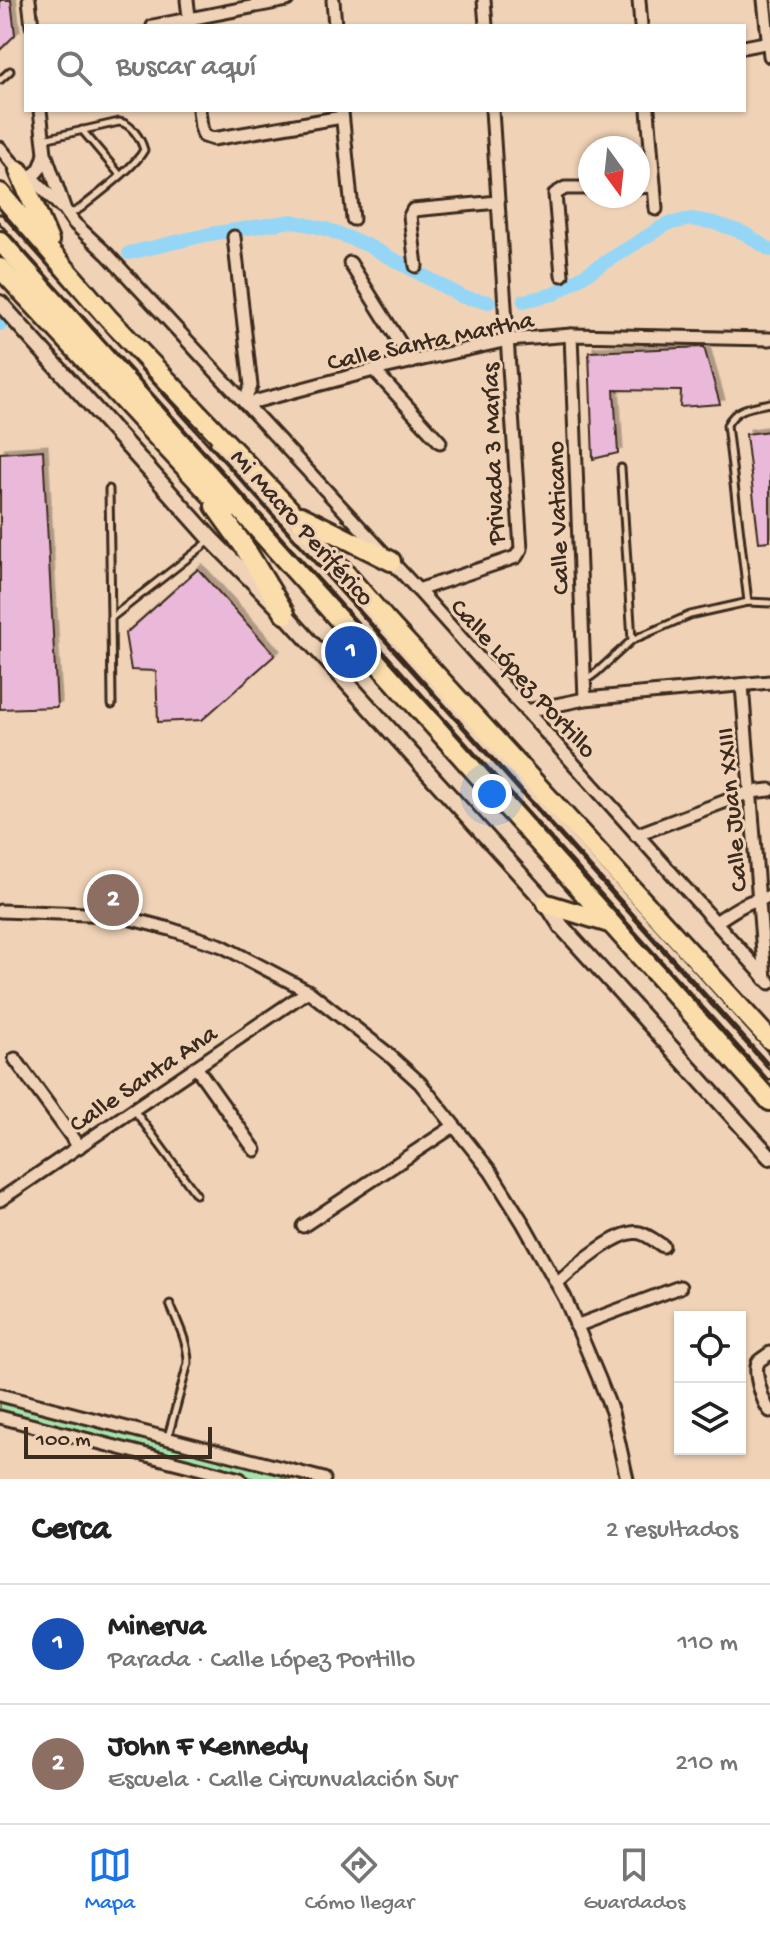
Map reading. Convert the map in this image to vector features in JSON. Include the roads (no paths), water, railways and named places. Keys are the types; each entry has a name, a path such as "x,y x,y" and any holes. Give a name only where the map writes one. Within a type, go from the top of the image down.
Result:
{"highway":[{"path":"24,174 55,255"},
{"path":"0,193 108,318 291,511 384,618 770,1040"},
{"path":"0,241 770,1101"},
{"path":"0,268 283,575 317,608 343,624"},
{"path":"199,484 243,545 285,614"},
{"path":"291,511 391,561"},
{"path":"547,904 609,923"}],"street":[{"path":"29,0 32,24"},
{"path":"187,0 190,22 287,0"},
{"path":"333,0 335,24"},
{"path":"484,0 486,24"},
{"path":"639,0 641,24"},
{"path":"764,0 770,56"},
{"path":"746,47 769,42"},
{"path":"44,112 45,153 65,210"},
{"path":"199,112 204,136 213,139 342,114 353,219"},
{"path":"492,112 508,340"},
{"path":"648,112 656,209"},
{"name":"Calle López Portillo","path":"0,148 108,255 418,590 768,981"},
{"path":"24,174 35,175 45,153"},
{"path":"650,186 654,186"},
{"path":"562,275 555,194 565,188 578,188"},
{"path":"416,266 412,211 498,202"},
{"path":"234,237 251,386 245,403"},
{"path":"350,263 412,362"},
{"path":"1,306 211,539 285,614 770,1157"},
{"name":"Calle Santa Martha","path":"245,403 508,340 571,335 770,339"},
{"name":"Calle Vaticano","path":"571,335 585,699"},
{"name":"Privada 3 Marías","path":"418,590 520,553 508,340"},
{"path":"374,370 440,442"},
{"path":"526,711 585,699 770,682"},
{"name":"Calle Juan XXIII","path":"742,685 750,792 764,897 768,981"},
{"path":"636,835 750,792 770,790"},
{"path":"716,922 743,904 764,897"},
{"path":"0,911 116,915 222,946 308,991 387,1053 420,1083 491,1172 557,1283 612,1412 627,1479"},
{"name":"Calle Santa Ana","path":"0,1200 308,991"},
{"path":"15,1059 79,1147"},
{"path":"196,1067 255,1150"},
{"path":"303,1226 454,1126"},
{"path":"557,1283 616,1238 629,1233 640,1233 663,1246"},
{"path":"576,1326 680,1287"},
{"path":"770,1353 756,1367 763,1401 770,1411"},
{"path":"0,1395 324,1479"},
{"path":"0,1417 195,1467 216,1476 240,1479"},
{"path":"195,1467 201,1447"}],"lane":[{"path":"0,80 10,71"},
{"path":"43,139 124,122 144,150 81,208 74,212 65,210"},
{"path":"82,130 120,175"},
{"path":"11,217 171,395"},
{"name":"Mi Macro Periférico","path":"0,218 770,1076"},
{"path":"748,602 727,425 738,411 770,403"},
{"name":"Mi Macro Periférico","path":"214,443 770,1060"},
{"path":"621,468 632,640"},
{"path":"109,489 112,705"},
{"path":"111,618 211,539"},
{"path":"584,682 632,640 690,615 748,602 770,603"},
{"path":"134,1109 196,1194"},
{"path":"168,1438 188,1363 185,1341 170,1304"}],"waterway":[{"path":"524,301 554,294 667,224 691,219 744,233 770,250"},
{"path":"129,253 210,234 292,221 326,229 367,245 463,297 489,302"}],"place":[{"name":"Minerva","path":"351,652"},
{"name":"John F Kennedy","path":"113,900"}]}
